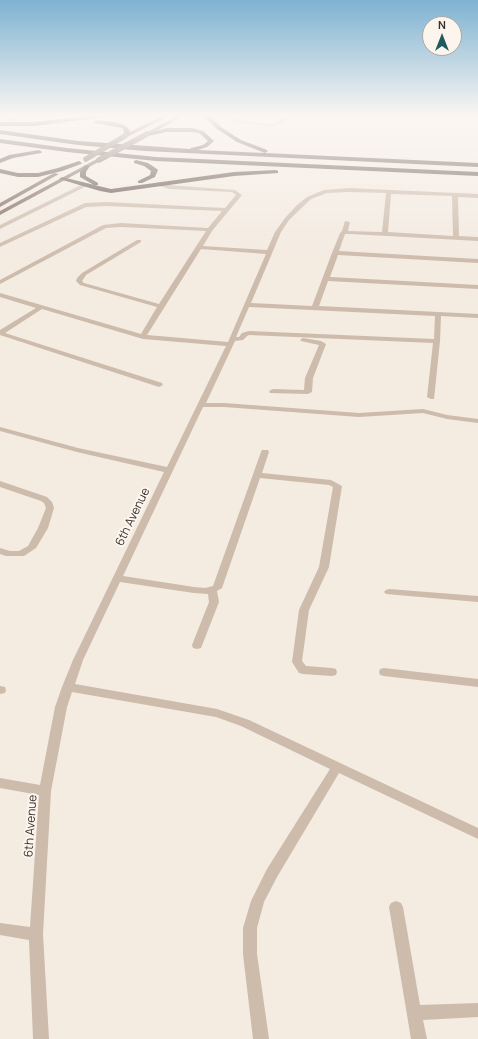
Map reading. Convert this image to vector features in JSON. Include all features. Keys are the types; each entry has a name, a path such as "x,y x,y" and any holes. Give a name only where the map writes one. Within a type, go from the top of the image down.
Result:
{"highway":[{"path":"0,171 18,175 38,175 75,164"},
{"path":"86,164 83,177 90,182 105,185 135,184 150,179 155,173 154,170 151,167 143,164"},
{"path":"213,164 478,178"},
{"path":"274,164 478,174"},
{"path":"379,164 478,169"},
{"path":"466,164 478,165"},
{"path":"62,179 106,191 234,174 317,170"}],"main road":[{"path":"0,205 76,164"},
{"path":"0,213 62,179 83,164"}],"street":[{"path":"143,337 198,248 238,193 233,191 170,187 158,184"},
{"path":"0,227 85,185"},
{"name":"6th Avenue","path":"41,1039 36,934 45,791 56,726 67,687 78,660 168,470 231,342 268,252 278,232 299,206 315,195 326,191 337,190 478,196"},
{"path":"384,234 389,192"},
{"path":"454,195 456,238"},
{"path":"0,245 78,206 88,204 226,210"},
{"path":"315,308 342,234 345,232 347,222"},
{"path":"0,282 105,226 121,225 210,230"},
{"path":"345,232 478,239"},
{"path":"139,241 84,274 79,281 82,284 161,306"},
{"path":"198,248 268,252"},
{"path":"335,253 478,261"},
{"path":"326,279 478,287"},
{"path":"0,295 143,337 231,342 240,340 244,334 249,333 437,341"},
{"path":"246,305 478,316"},
{"path":"0,333 41,307"},
{"path":"431,398 437,341 438,314"},
{"path":"0,333 159,385"},
{"path":"272,391 308,392 309,378 323,344 319,342 296,339 286,334"},
{"path":"201,405 224,405 360,415 423,411 447,417 478,421"},
{"path":"0,428 77,450 168,470"},
{"path":"117,578 194,590 212,590 217,588 266,452"},
{"path":"258,475 332,483 338,486 324,567 304,610 297,662 303,670 332,672"},
{"path":"0,484 44,499 48,502 50,508 43,528 31,548 21,554 9,554 0,551"},
{"path":"197,646 214,602 212,590"},
{"path":"389,592 478,599"},
{"path":"384,672 478,683"},
{"path":"67,687 217,713 245,723 478,834"},
{"path":"261,1039 250,954 250,928 258,901 272,872 337,767"},
{"path":"0,783 45,791"},
{"path":"396,907 419,1039"},
{"path":"0,929 36,934"},
{"path":"415,1013 478,1010"}]}
